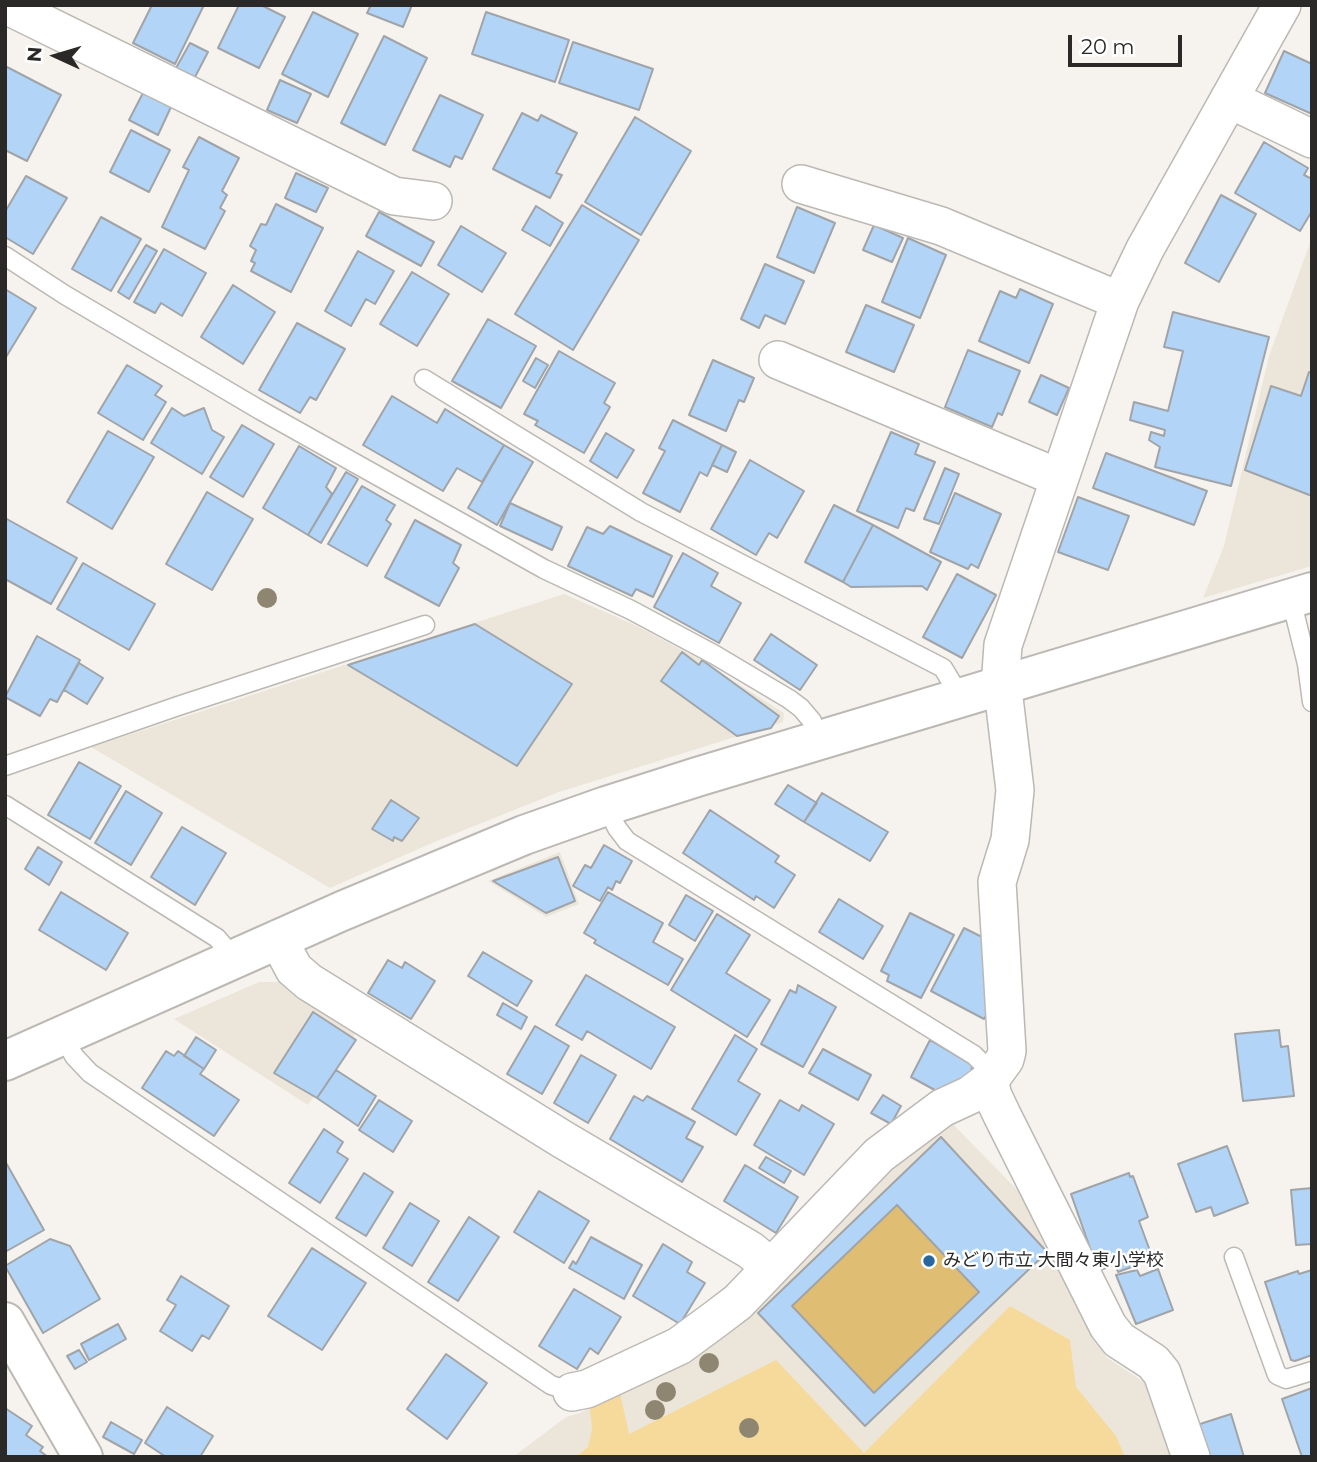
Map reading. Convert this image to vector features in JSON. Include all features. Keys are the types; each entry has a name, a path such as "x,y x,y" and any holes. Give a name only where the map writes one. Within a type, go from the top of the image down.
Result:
{"street":[{"path":"6,5 394,196 433,201"},
{"path":"572,1392 587,1389 679,1346 738,1302 879,1156 942,1108 970,1095 997,1073 1007,1051 997,882 1010,840 1015,790 1001,673 1003,645 1119,301 1145,249 1282,5"},
{"path":"1229,99 1312,139"},
{"path":"801,184 941,226 1119,301"},
{"path":"778,360 1059,478"},
{"path":"5,1061 474,855 606,806 1301,596"},
{"path":"278,939 294,969 309,982 562,1139 750,1250 772,1267"},
{"path":"989,1081 1002,1115 1108,1326 1119,1340 1153,1362 1163,1373 1191,1457"},
{"path":"5,1322 82,1457"}],"lane":[{"path":"5,256 65,295 272,416 544,569 631,610 789,699 812,721 818,741"},
{"path":"424,379 641,512 943,668 961,698"},
{"path":"1301,596 1312,702"},
{"path":"5,766 425,625"},
{"path":"5,805 217,938 231,961"},
{"path":"606,806 627,841 974,1055 982,1063 989,1081"},
{"path":"64,1035 82,1066 102,1081 551,1385 572,1392"},
{"path":"1234,1257 1277,1375 1286,1378 1312,1371"}],"shaded area":[{"path":"1310,243 1312,566 1203,598 1224,546 1269,356"},
{"path":"564,594 637,626 699,659 784,713 783,722 559,792 330,888 91,747"},
{"path":"560,852 579,904 546,917 488,881"},
{"path":"259,982 280,982 358,1030 308,1105 174,1019"},
{"name":"みどり市立 大間々東小学校","path":"947,1118 1032,1205 1106,1357 1150,1386 1174,1457 513,1457 566,1417 620,1393"},
{"path":"897,1205 979,1292 874,1393 792,1306"},
{"path":"1010,1306 1070,1340 1076,1387 1116,1436 1125,1457 576,1457 588,1447 592,1429 590,1408 620,1393 629,1434 776,1360 864,1453"}],"building":[{"path":"152,5 204,5 175,64 133,43"},
{"path":"239,5 261,5 285,17 259,68 218,48"},
{"path":"371,5 412,5 403,27 367,13"},
{"path":"313,12 358,34 328,97 282,74"},
{"path":"486,12 569,40 555,82 472,54"},
{"path":"384,36 427,58 385,145 341,123"},
{"path":"573,42 653,69 639,110 559,83"},
{"path":"190,43 208,52 195,77 176,68"},
{"path":"1284,51 1312,64 1312,114 1265,93"},
{"path":"5,66 61,95 27,161 5,150"},
{"path":"280,80 311,94 297,123 267,110"},
{"path":"143,93 171,107 158,135 129,120"},
{"path":"440,95 483,115 462,159 455,156 450,167 413,150"},
{"path":"522,113 538,121 541,115 577,133 556,173 562,175 550,198 493,169"},
{"path":"635,117 691,151 641,235 585,202"},
{"path":"131,130 170,150 149,192 110,172"},
{"path":"199,137 239,158 222,191 227,195 220,208 225,211 205,249 162,227 189,170 183,167"},
{"path":"1264,142 1308,168 1304,175 1312,179 1312,211 1300,231 1235,193"},
{"path":"296,173 328,188 316,212 285,198"},
{"path":"26,176 67,198 33,254 5,237 5,212"},
{"path":"1221,195 1256,214 1219,282 1185,263"},
{"path":"276,204 323,228 291,292 251,271 255,263 251,261 256,250 250,246 261,224 266,225"},
{"path":"582,205 639,240 573,350 515,314"},
{"path":"536,206 563,223 550,246 522,230"},
{"path":"797,207 835,223 814,273 777,257"},
{"path":"379,212 434,242 421,266 366,236"},
{"path":"101,217 141,239 111,291 72,269"},
{"path":"874,225 903,238 892,262 863,250"},
{"path":"461,226 506,253 482,292 438,265"},
{"path":"908,238 946,255 920,318 882,302"},
{"path":"146,245 157,251 129,299 118,292"},
{"path":"164,249 206,273 182,316 161,303 155,313 134,302"},
{"path":"358,251 394,271 375,304 366,299 351,326 325,311"},
{"path":"765,264 804,281 785,324 765,315 759,328 741,319"},
{"path":"412,272 449,294 417,346 380,324"},
{"path":"233,285 275,312 243,364 201,337"},
{"path":"5,289 36,308 6,357 5,357"},
{"path":"1020,289 1053,304 1029,363 979,341 1000,291 1016,298"},
{"path":"866,305 914,325 894,372 846,352"},
{"path":"1173,312 1269,337 1231,486 1155,467 1160,447 1149,440 1151,432 1164,436 1165,430 1130,420 1134,402 1168,411 1183,351 1164,347"},
{"path":"488,319 536,346 501,408 452,381"},
{"path":"297,323 345,349 316,400 310,397 300,413 259,390"},
{"path":"968,350 1020,371 1002,415 998,413 992,427 945,407"},
{"path":"559,351 615,383 604,403 610,407 584,453 535,425 538,421 524,414"},
{"path":"536,358 548,365 535,388 523,381"},
{"path":"713,360 754,378 744,402 739,400 726,431 689,415"},
{"path":"127,365 162,386 155,395 166,402 143,440 98,413"},
{"path":"1309,372 1312,373 1312,496 1245,470 1271,386 1301,396"},
{"path":"1041,375 1069,388 1057,415 1029,402"},
{"path":"392,396 437,423 445,409 504,445 482,482 457,468 443,491 363,445"},
{"path":"172,408 184,416 204,408 212,430 224,437 202,474 151,443"},
{"path":"673,420 722,445 707,476 700,472 680,512 643,493 665,451 659,448"},
{"path":"242,425 274,444 243,497 210,477"},
{"path":"108,431 154,457 112,529 67,502"},
{"path":"891,432 919,444 915,454 935,462 914,511 906,508 898,528 857,511"},
{"path":"606,433 634,450 617,478 590,461"},
{"path":"504,445 533,462 497,525 468,508"},
{"path":"722,445 736,452 727,472 712,465"},
{"path":"299,446 336,468 326,487 332,494 308,535 263,508"},
{"path":"1106,453 1207,491 1194,525 1093,488"},
{"path":"750,460 804,491 777,538 769,533 756,555 711,529"},
{"path":"945,468 959,474 939,524 924,519"},
{"path":"346,472 358,479 321,543 308,535"},
{"path":"362,486 395,505 386,520 391,524 367,566 328,544"},
{"path":"207,492 253,519 212,590 166,564"},
{"path":"955,493 1001,514 978,568 971,564 968,569 930,552"},
{"path":"1078,497 1129,516 1108,570 1058,552"},
{"path":"510,503 562,527 552,550 500,526"},
{"path":"834,505 873,525 843,582 805,562"},
{"path":"5,518 77,558 51,604 5,579"},
{"path":"415,520 461,545 453,563 459,568 439,606 385,577"},
{"path":"873,525 941,562 927,590 922,586 851,587 843,582"},
{"path":"610,526 672,556 653,597 636,589 632,596 568,566 587,527 603,534"},
{"path":"683,553 718,573 711,586 741,603 719,643 654,607"},
{"path":"83,563 155,604 129,650 57,609"},
{"path":"957,574 996,595 962,658 923,637"},
{"path":"475,624 572,684 517,766 348,665"},
{"path":"771,634 817,665 800,690 754,660"},
{"path":"37,636 80,660 57,702 50,699 40,716 5,697"},
{"path":"682,652 699,665 702,660 779,716 771,728 737,736 661,681"},
{"path":"79,663 103,678 87,704 64,690"},
{"path":"79,762 121,786 90,839 48,815"},
{"path":"788,785 817,803 804,822 775,804"},
{"path":"126,791 162,813 131,865 95,843"},
{"path":"822,793 888,832 870,861 804,822"},
{"path":"391,800 419,818 402,841 394,837 393,841 372,829"},
{"path":"710,810 779,856 775,862 795,875 774,908 756,896 754,900 683,853"},
{"path":"182,827 226,853 195,905 151,877"},
{"path":"604,845 632,861 620,883 616,881 612,890 608,887 600,901 573,886 585,865 591,868"},
{"path":"38,847 62,862 49,885 25,869"},
{"path":"558,857 575,901 546,913 493,881"},
{"path":"61,892 128,933 106,970 39,930"},
{"path":"608,892 663,923 653,942 683,959 668,985 594,943 596,940 584,933"},
{"path":"686,895 713,911 695,941 669,925"},
{"path":"839,899 883,926 863,959 819,932"},
{"path":"910,913 954,935 921,998 887,981 889,975 881,971"},
{"path":"717,914 750,935 726,973 770,1000 747,1037 671,990"},
{"path":"964,928 982,937 987,1014 984,1019 931,991"},
{"path":"483,952 532,981 517,1006 468,976"},
{"path":"388,960 402,968 405,962 435,981 411,1019 368,993"},
{"path":"586,975 675,1027 651,1069 587,1031 582,1040 556,1025"},
{"path":"798,985 836,1007 803,1067 761,1044 790,990 796,993"},
{"path":"503,1003 527,1017 521,1029 497,1015"},
{"path":"313,1012 356,1040 317,1098 274,1073"},
{"path":"535,1026 569,1046 542,1094 507,1074"},
{"path":"1279,1030 1281,1047 1288,1046 1294,1096 1243,1101 1235,1034"},
{"path":"735,1035 757,1049 738,1081 760,1094 736,1135 692,1109"},
{"path":"196,1037 216,1050 204,1069 184,1056"},
{"path":"930,1040 972,1065 971,1078 942,1094 911,1077"},
{"path":"823,1049 871,1075 858,1100 809,1073"},
{"path":"166,1051 174,1056 178,1051 204,1069 200,1074 239,1100 214,1136 142,1088"},
{"path":"581,1055 616,1075 588,1123 554,1103"},
{"path":"336,1070 376,1096 358,1126 317,1098"},
{"path":"883,1095 901,1106 891,1124 871,1113"},
{"path":"634,1096 643,1101 647,1096 695,1122 686,1138 703,1147 682,1182 610,1139"},
{"path":"379,1100 412,1121 393,1152 359,1130"},
{"path":"780,1100 799,1111 802,1105 834,1124 804,1175 754,1145"},
{"path":"324,1129 343,1142 337,1152 348,1159 320,1203 289,1183"},
{"path":"941,1137 1047,1252 865,1426 758,1313","holes":["897,1205 979,1292 874,1393 792,1306"]},
{"path":"1227,1146 1248,1203 1214,1216 1211,1207 1196,1212 1178,1164"},
{"path":"766,1157 791,1171 784,1183 759,1168"},
{"path":"5,1161 44,1230 5,1252"},
{"path":"745,1165 798,1197 776,1233 724,1201"},
{"path":"364,1173 393,1192 366,1236 336,1218"},
{"path":"1129,1173 1130,1177 1133,1176 1148,1217 1139,1221 1153,1259 1118,1272 1115,1264 1098,1271 1071,1194"},
{"path":"1312,1188 1312,1244 1296,1245 1291,1190"},
{"path":"539,1191 589,1221 564,1263 514,1232"},
{"path":"410,1203 439,1221 412,1266 383,1248"},
{"path":"469,1217 499,1237 458,1301 428,1282"},
{"path":"591,1237 642,1265 624,1299 569,1268 573,1261 576,1264"},
{"path":"50,1239 70,1246 100,1299 43,1333 5,1266"},
{"path":"663,1244 692,1262 687,1272 705,1283 680,1324 633,1296"},
{"path":"312,1248 366,1283 322,1350 268,1316"},
{"path":"1158,1269 1173,1310 1136,1324 1116,1275 1137,1270 1140,1276"},
{"path":"1312,1270 1312,1355 1295,1361 1291,1360 1265,1282 1298,1271 1299,1274"},
{"path":"181,1276 229,1306 209,1339 202,1335 192,1351 160,1331 176,1305 167,1300"},
{"path":"574,1289 621,1317 598,1354 590,1348 577,1369 539,1346"},
{"path":"118,1324 126,1339 89,1360 81,1344"},
{"path":"79,1350 87,1362 75,1369 67,1356"},
{"path":"446,1354 487,1383 447,1439 407,1409"},
{"path":"1312,1388 1312,1457 1302,1457 1282,1399"},
{"path":"167,1407 213,1436 200,1457 166,1457 145,1443"},
{"path":"5,1408 32,1426 26,1435 43,1447 40,1451 48,1457 5,1457"},
{"path":"1231,1414 1244,1457 1207,1457 1197,1425"},
{"path":"111,1422 142,1440 134,1454 103,1437"}],"place":[{"name":"みどり市立 大間々東小学校","path":"929,1261"}]}
